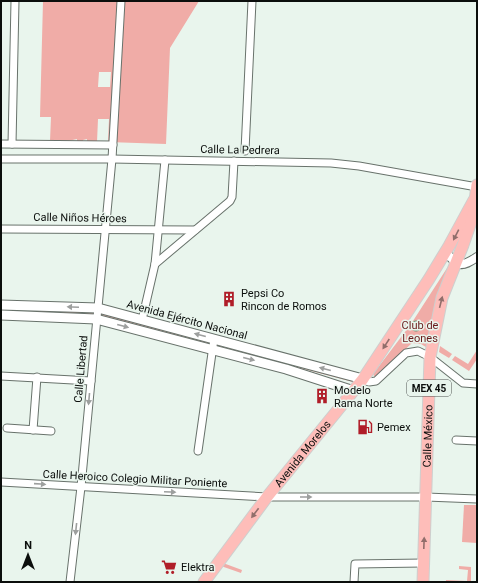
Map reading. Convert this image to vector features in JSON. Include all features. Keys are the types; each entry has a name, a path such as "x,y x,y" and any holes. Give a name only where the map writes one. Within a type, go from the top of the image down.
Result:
{"main road":[{"name":"MEX 45","path":"474,200 477,186"},
{"name":"Avenida Morelos","path":"204,582 267,497 363,379 446,253 474,200"},
{"name":"Calle México","path":"423,582 430,357 442,298 473,216 474,200"},
{"name":"Avenida Ejército Nacional","path":"1,305 98,308 363,379"},
{"name":"Avenida Ejército Nacional","path":"1,315 96,319 286,369 354,391"},
{"path":"286,369 290,360"}],"street":[{"path":"12,144 15,1"},
{"name":"Calle Libertad","path":"70,582 81,487 112,159 121,1"},
{"path":"245,151 252,1"},
{"path":"1,144 113,145"},
{"name":"Calle La Pedrera","path":"1,158 311,162 344,164 477,186"},
{"path":"142,320 155,264 165,160"},
{"path":"155,264 227,204 232,197 234,161"},
{"name":"Calle Niños Héroes","path":"1,228 195,230"},
{"path":"446,253 456,263 462,265 467,264 477,257"},
{"path":"198,451 214,339"},
{"path":"363,379 369,382 376,381 406,353 418,351 430,357 464,383 477,384"},
{"path":"1,376 91,381"},
{"path":"34,430 37,377"},
{"path":"7,428 51,431"},
{"path":"456,440 477,441"},
{"name":"Calle Heroico Colegio Militar Poniente","path":"1,482 267,497 426,497 477,499"},
{"path":"354,582 355,564 424,563"}],"green space":[{"path":"43,1 199,1 170,48 166,144 108,142 109,119 98,119 97,142 87,141 87,139 83,141 77,141 77,139 68,141 50,141 51,117 40,117","holes":["99,72 111,72 110,87 98,87"]},
{"name":"Club de Leones","path":"449,265 429,349 421,344 412,343 377,376 374,376 373,374 411,324"},
{"path":"1,307 98,309 357,377 353,382 97,314 1,312"},
{"path":"440,346 452,354 449,358 439,352"},
{"path":"477,350 477,359 469,371 452,360 455,356 468,364"},
{"path":"464,505 477,505 477,543 462,542"},
{"path":"223,563 242,570 241,573 221,566"},
{"path":"459,566 471,567 471,582 446,582 446,580 467,581 468,570 459,569"}],"shaded area":[{"path":"414,321 418,321 420,322 420,330 414,331 411,328 411,324"}],"place":[{"name":"Pepsi Co Rincon de Romos","path":"229,299"},
{"name":"Modelo Rama Norte","path":"322,396"},
{"name":"Pemex","path":"365,427"},
{"name":"Elektra","path":"169,567"}]}
